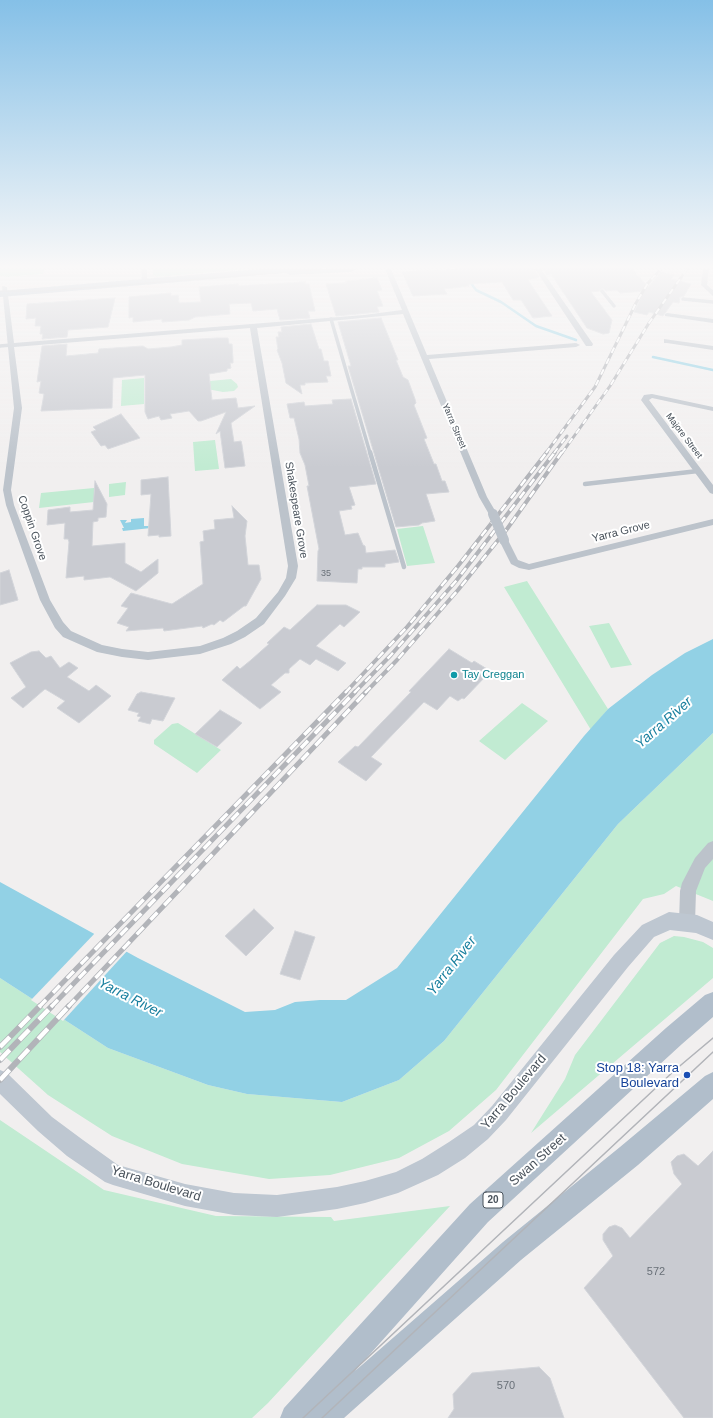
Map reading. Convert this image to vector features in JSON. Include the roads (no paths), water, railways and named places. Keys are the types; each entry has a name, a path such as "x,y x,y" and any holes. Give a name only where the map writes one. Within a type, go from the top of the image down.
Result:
{"main road":[{"name":"Yarra Boulevard","path":"0,1080 45,1124 75,1148 113,1174 185,1195 234,1204 277,1206 337,1198 398,1182 430,1167 457,1150 480,1132 499,1113 639,940 648,931 669,922 704,927"},
{"name":"Swan Street","path":"294,1418 479,1213 674,1036 713,1003"},
{"path":"323,1418 512,1251 629,1156 713,1084"}],"street":[{"name":"Coppin Grove","path":"9,335 18,408 7,490 10,505 46,603 59,625 67,634 101,649 136,655 174,654"},
{"path":"11,345 136,335"},
{"name":"Shakespeare Grove","path":"174,654 200,650 216,645 250,628 260,621 274,606 291,578 293,566 288,529 255,335"},
{"name":"Yarra Street","path":"415,335 483,497 493,514 514,562 522,566 534,566"},
{"path":"583,335 589,344"},
{"path":"667,341 713,348"},
{"path":"425,357 576,345"},
{"name":"Majore Street","path":"713,409 652,396 647,397 645,400 713,491"},
{"name":"Yarra Grove","path":"534,566 713,522"},
{"name":"Yarra Boulevard","path":"704,927 688,891 690,883 700,863 713,848"}],"lane":[{"path":"336,335 404,567"},
{"path":"0,346 11,345"},
{"path":"585,484 698,471"}],"water":[{"path":"144,518 144,526 150,526 151,528 123,531 122,528 124,528 120,520 127,520 125,523 131,522 131,519"},
{"name":"Yarra River","path":"713,639 713,733 618,824 444,1041 399,1080 342,1102 247,1094 208,1085 108,1048 0,978 0,882 138,958 245,1012 275,1010 295,1002 346,1000 397,968 584,736 608,709 652,675 685,653"}],"waterway":[{"path":"562,335 576,340"},
{"path":"653,357 713,370"}],"tram line":[{"path":"303,1418 675,1070 713,1038"},
{"path":"322,1418 713,1052"}],"railway":[{"path":"546,453 595,387 620,335"},
{"path":"562,453 610,386 641,335"},
{"path":"554,453 567,436"},
{"path":"345,693 407,627 458,566 547,452"},
{"path":"354,693 391,655 456,581 555,452"},
{"path":"365,693 397,660 458,590 507,529 562,452"},
{"path":"39,1007 346,692"},
{"path":"51,1007 355,692"},
{"path":"68,1007 366,692"},
{"path":"0,1047 40,1006"},
{"path":"0,1060 52,1006"},
{"path":"0,1080 69,1006"}],"place":[{"name":"Tay Creggan","path":"454,675"},
{"name":"Stop 18: Yarra Boulevard","path":"687,1075"}]}
